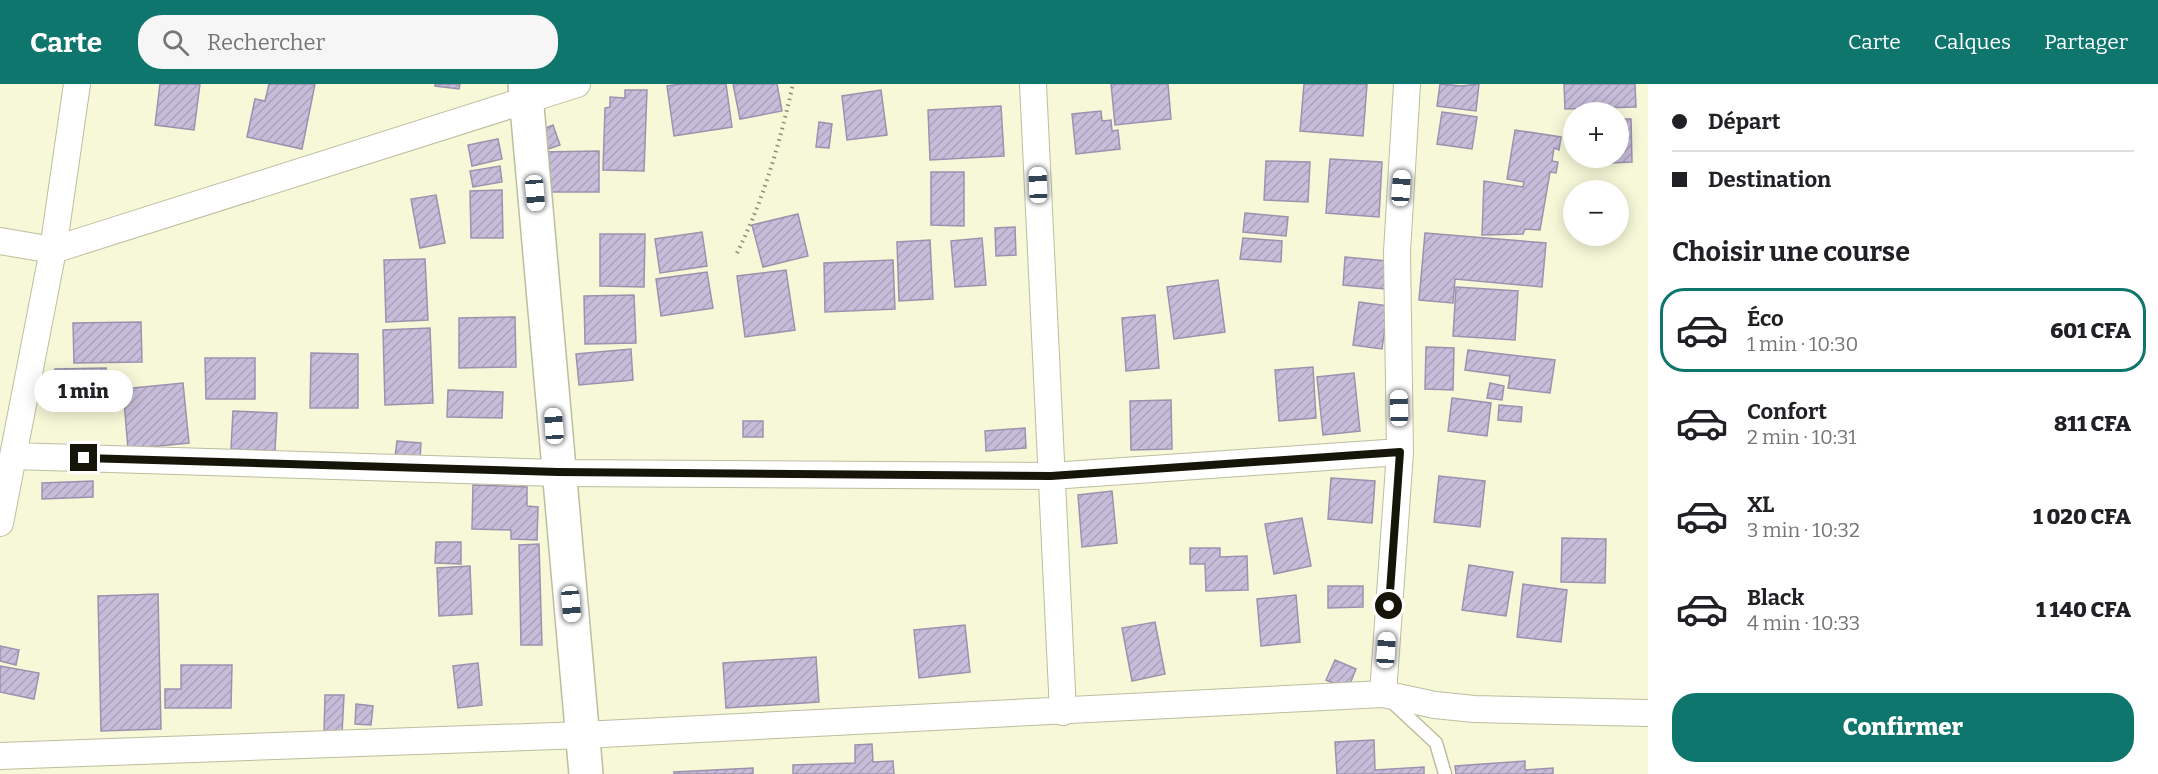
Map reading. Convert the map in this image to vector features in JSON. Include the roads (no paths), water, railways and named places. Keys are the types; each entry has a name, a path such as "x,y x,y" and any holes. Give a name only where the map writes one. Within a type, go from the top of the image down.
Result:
{"street":[{"path":"0,523 53,250 77,84"},
{"path":"0,241 53,250 521,89 577,84"},
{"path":"1034,84 1063,712"},
{"path":"1383,694 1400,452 1397,252 1407,84"},
{"path":"521,89 586,774"},
{"path":"13,456 558,472 1051,476 1400,452"},
{"path":"0,756 583,735 1383,694 1434,705 1474,709 1648,713"}],"lane":[{"path":"1383,694 1436,744 1445,774"}]}
